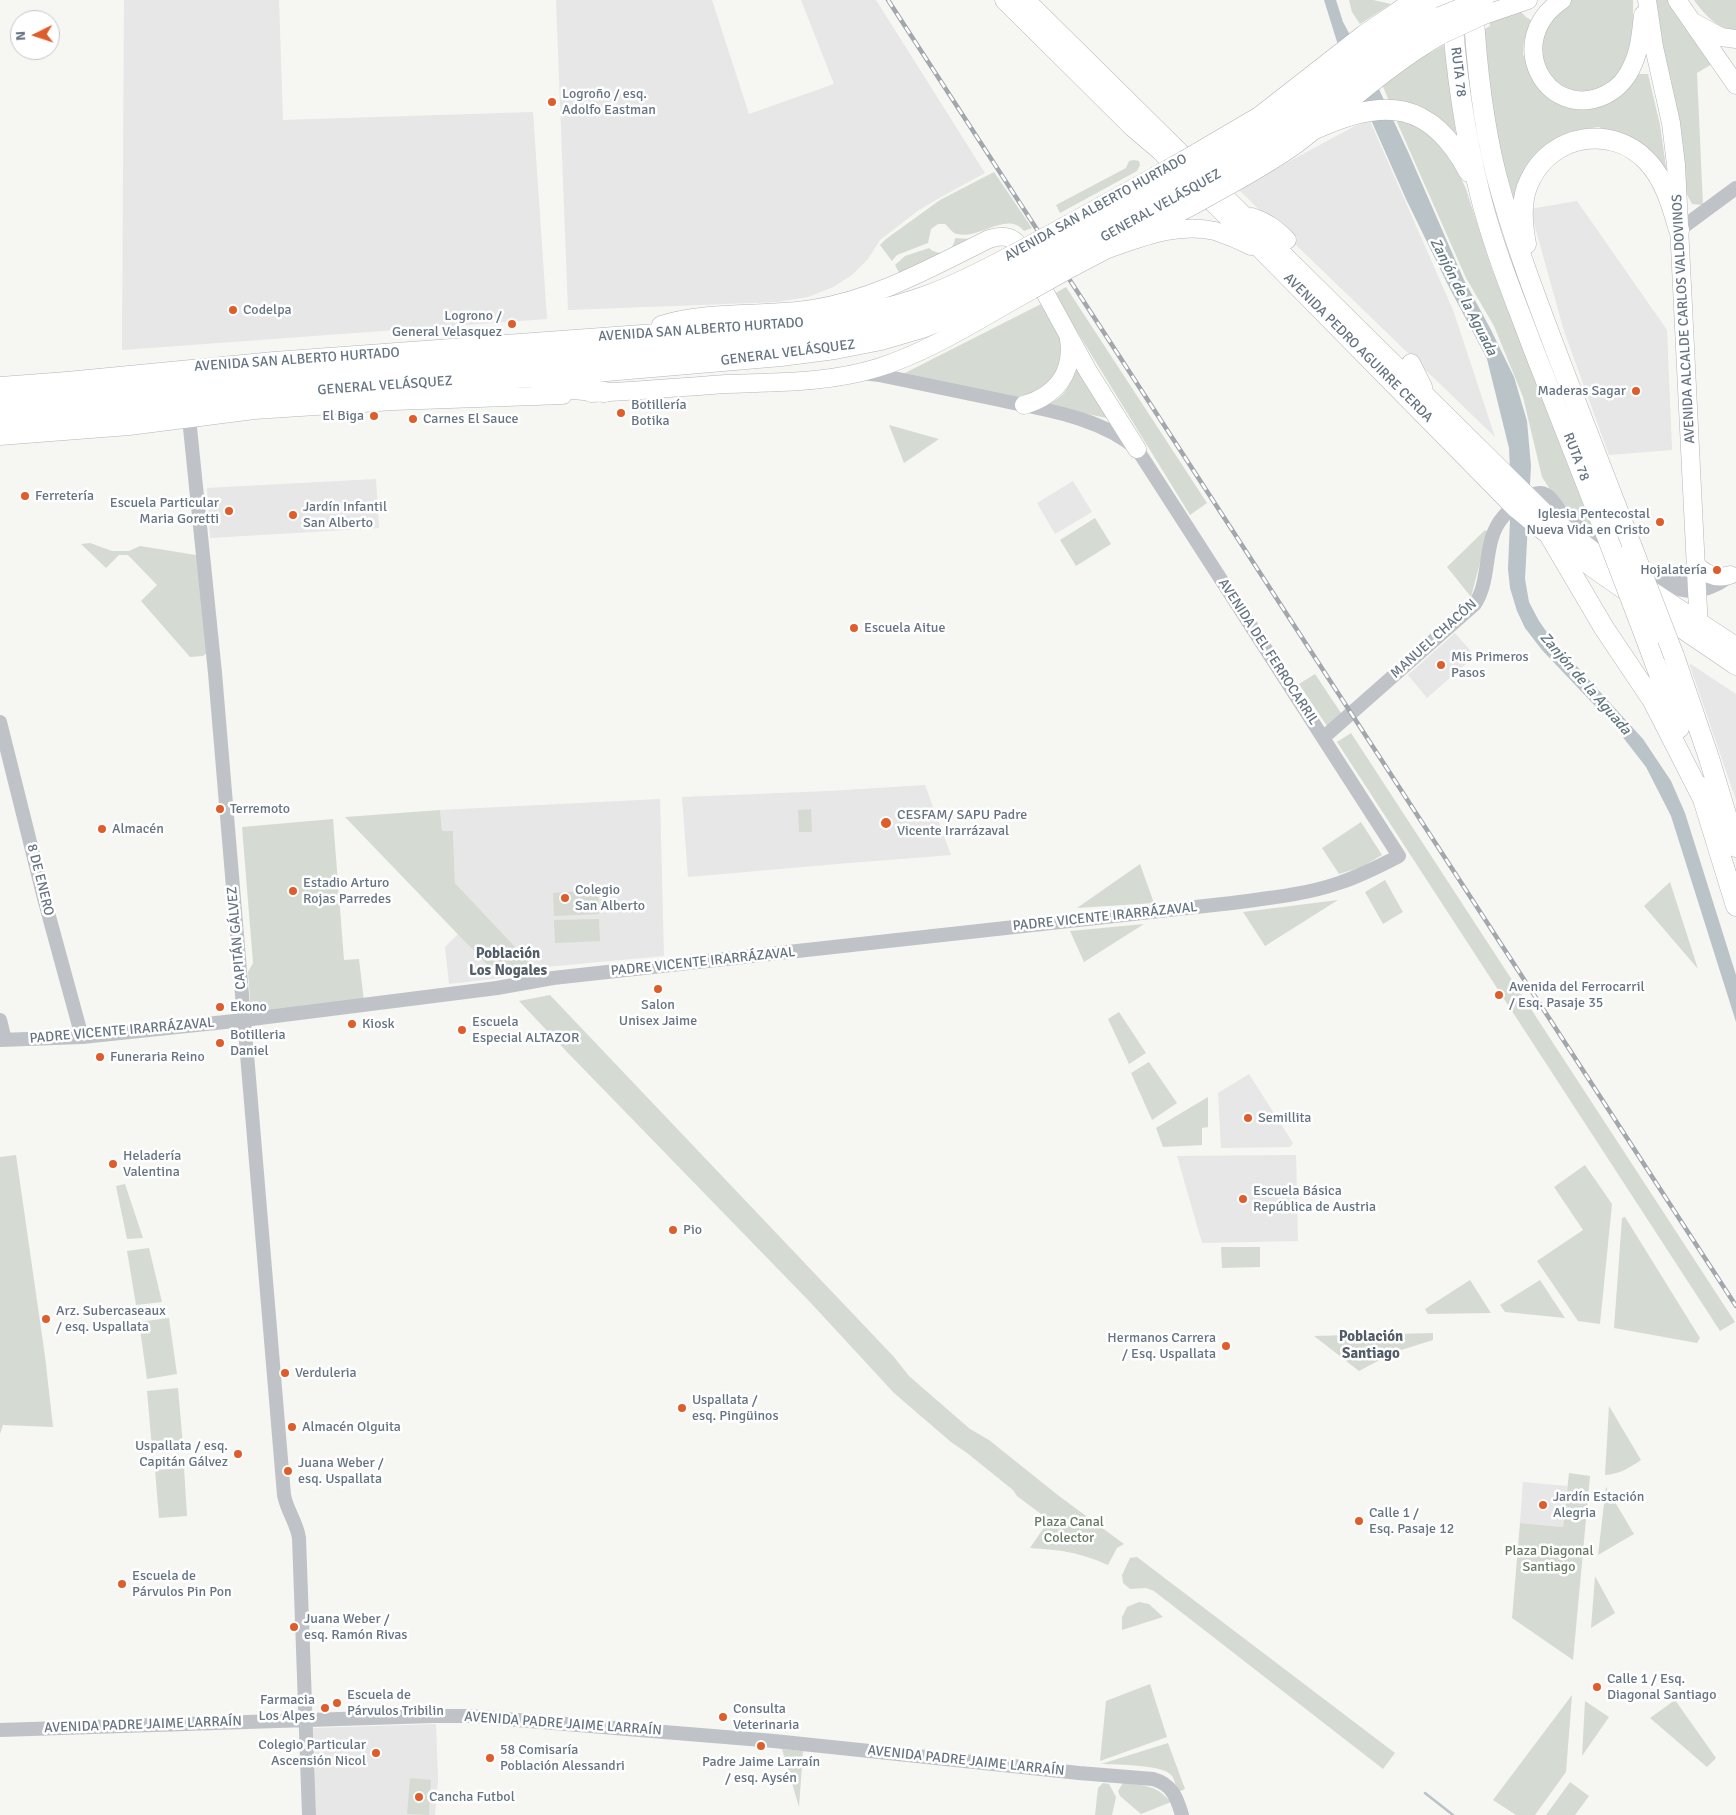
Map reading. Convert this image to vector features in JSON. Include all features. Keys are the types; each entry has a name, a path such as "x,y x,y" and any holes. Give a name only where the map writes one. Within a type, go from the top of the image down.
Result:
{"highway":[{"name":"RUTA 78","path":"1451,0 1464,121 1480,194 1504,272 1675,716 1703,798 1736,906"},
{"name":"GENERAL VELÁSQUEZ","path":"0,420 143,410 274,394 617,370 781,356 835,349 881,340 962,312 1023,272 1176,190 1206,166 1267,127 1346,85 1372,54 1405,36 1440,13 1480,5"},
{"name":"RUTA 78","path":"1480,5 1480,84 1490,144 1508,217 1536,300 1674,656 1736,847"},
{"path":"1315,129 1336,119 1346,85 1390,109 1419,116 1441,131 1457,152 1480,194"},
{"path":"1536,300 1522,222 1524,200 1529,182 1540,164 1565,144 1582,139 1601,138 1621,143 1640,154 1655,170 1662,182 1679,230"},
{"name":"GENERAL VELÁSQUEZ","path":"0,420 284,377 786,342 867,327 911,315 1023,272"},
{"path":"674,351 714,341 802,328 844,316"},
{"path":"455,381 527,384 605,392"},
{"path":"1551,538 1604,628 1653,701 1703,798"}],"main road":[{"name":"AVENIDA PEDRO AGUIRRE CERDA","path":"1004,0 1133,128 1160,151 1262,250 1348,347 1424,404 1506,476 1536,526 1590,567 1699,632 1736,646"},
{"name":"AVENIDA PEDRO AGUIRRE CERDA","path":"1026,0 1206,166 1244,215 1424,404 1523,502 1699,632 1736,666"},
{"path":"1346,85 1414,0"},
{"path":"1480,5 1528,0"},
{"path":"1562,0 1544,16 1535,31 1532,41 1534,60 1540,75 1551,88 1566,97 1583,100 1609,93 1616,88 1633,66 1639,45 1645,0"},
{"name":"AVENIDA ALCALDE CARLOS VALDOVINOS","path":"1645,0 1674,144 1699,632"},
{"path":"1677,0 1736,85"},
{"path":"1690,20 1721,37 1736,39"},
{"path":"1078,87 1101,96"},
{"path":"1154,110 1163,123 1206,166"},
{"name":"AVENIDA SAN ALBERTO HURTADO","path":"0,420 105,428 254,410 816,380 861,373 920,351 1023,272 1064,250 1105,250 1206,166 1263,166 1315,129"},
{"path":"1244,215 1266,222 1287,240"},
{"path":"1105,250 1159,233 1193,229 1223,234 1262,250"},
{"path":"638,335 655,327 676,321 792,312 845,302 889,287 989,239 1001,236 1010,238 1018,243 1109,406 1137,449"},
{"name":"AVENIDA SAN ALBERTO HURTADO","path":"0,386 274,360 790,324 844,316 886,307 927,294 973,275 1023,272"},
{"path":"1024,406 1042,399 1060,382 1069,360 1069,336"},
{"path":"1382,390 1396,399 1424,404 1411,363"},
{"path":"1696,565 1709,575 1720,577 1733,573"}],"street":[{"path":"1679,230 1736,188"},
{"name":"AVENIDA SAN ALBERTO HURTADO","path":"861,373 879,375 1024,406 1093,423 1112,431 1137,449"},
{"name":"CAPITÁN GÁLVEZ","path":"189,418 214,673 283,1478 286,1501 293,1516 299,1538 309,1815"},
{"name":"AVENIDA DEL FERROCARRIL","path":"1137,449 1399,856"},
{"path":"1523,502 1547,502 1586,533 1662,584 1678,590 1697,590 1717,584 1733,573"},
{"name":"MANUEL CHACÓN","path":"1323,738 1475,604 1483,590 1495,530 1523,502"},
{"path":"1662,584 1671,584 1684,579 1696,565"},
{"name":"8 DE ENERO","path":"0,722 82,1037"},
{"name":"PADRE VICENTE IRARRÁZAVAL","path":"3,1040 82,1037 244,1020 497,988 554,978 1232,903 1277,897 1339,883 1359,876 1399,856"},
{"path":"0,1020 3,1040"},
{"name":"AVENIDA PADRE JAIME LARRAÍN","path":"0,1730 432,1716 520,1720 774,1741 1158,1780 1171,1790 1177,1798 1182,1815"}],"shaded area":[{"path":"124,0 279,0 283,120 533,112 547,319 122,350"},
{"path":"556,0 712,0 749,114 834,84 801,0 876,0 985,173 919,210 880,240 868,259 852,275 833,287 808,297 777,302 568,310"},
{"path":"1370,121 1453,310 1495,437 1238,189 1355,126"},
{"path":"1577,201 1667,330 1672,450 1609,455 1564,331 1530,209"},
{"name":"Jardín Infantil San Alberto","path":"376,479 379,528 210,538 207,488"},
{"path":"1073,481 1092,512 1055,534 1037,503"},
{"name":"Mis Primeros Pasos","path":"1455,633 1475,656 1427,698 1408,675"},
{"path":"1689,663 1736,694 1736,800"},
{"path":"925,785 951,855 688,877 682,797"},
{"name":"Colegio San Alberto","path":"660,799 664,956 535,968 455,883 453,831 442,831 440,810"},
{"path":"458,934 500,978 449,984 445,947"},
{"name":"Semillita","path":"1249,1074 1293,1143 1290,1147 1221,1148 1218,1093"},
{"name":"Escuela Básica República de Austria","path":"1296,1155 1298,1241 1202,1243 1177,1156"},
{"name":"Jardín Estación Alegria","path":"1523,1482 1567,1486 1563,1527 1520,1523"},
{"name":"Colegio Particular Ascensión Nicol","path":"436,1724 438,1779 435,1815 316,1815 313,1728"}],"green space":[{"path":"1349,0 1373,0 1391,4 1360,24 1352,12"},
{"path":"1570,0 1633,0 1633,43 1616,81 1593,92 1572,90 1556,82 1539,58 1548,16"},
{"path":"1655,0 1670,0 1712,64 1697,73 1703,205 1692,204 1686,193"},
{"path":"1694,0 1736,0 1736,31 1717,24"},
{"path":"1520,11 1531,20 1524,41 1523,54 1529,69 1585,105 1604,105 1616,98 1635,74 1648,74 1660,125 1668,181 1620,134 1598,127 1571,132 1555,140 1515,223 1498,161 1483,30 1490,26 1489,19"},
{"path":"1444,45 1457,142 1390,103 1381,82 1428,48 1430,53"},
{"path":"1393,113 1420,121 1449,152 1466,189 1492,269 1594,527 1573,516 1553,494 1542,477 1523,397 1494,326 1466,278"},
{"path":"1129,161 1139,161 1140,165 1137,171 1060,213 1056,205 1126,168"},
{"path":"994,172 1032,228 1024,231 1017,225 1010,223 966,235 955,233 945,224 938,224 931,229 928,243 897,255 892,261 880,245 940,200"},
{"path":"987,233 901,276 895,265 905,256 929,248 933,251 946,252 954,243 955,238 970,239"},
{"path":"1066,287 1207,503 1190,515 1054,294"},
{"path":"1045,302 1059,330 1063,350 1057,377 1042,390 1018,397 1005,397 903,374"},
{"path":"1075,359 1111,419 1045,405 1059,398 1068,387"},
{"path":"889,425 939,439 904,463"},
{"path":"1095,518 1111,544 1076,566 1060,540"},
{"path":"1485,530 1488,532 1471,597 1447,567"},
{"path":"90,543 112,551 129,551 140,546 196,555 199,559 207,653 203,656 190,657 141,601 157,585 128,555 119,555 106,568 81,544"},
{"path":"1315,674 1343,716 1327,726 1299,684"},
{"path":"1351,733 1735,1322 1720,1331 1337,742"},
{"path":"811,809 812,832 799,832 798,810"},
{"path":"440,810 442,831 453,831 455,883 535,968 500,978 345,817"},
{"name":"Estadio Arturo Rojas Parredes","path":"333,819 344,960 359,959 364,1002 251,1013 248,972 253,963 242,827"},
{"path":"1361,822 1382,855 1362,867 1339,874 1322,848"},
{"path":"1140,864 1154,903 1077,908"},
{"path":"1385,880 1403,912 1383,924 1365,892"},
{"path":"1670,882 1698,969 1644,906"},
{"path":"598,890 599,914 554,916 553,893"},
{"path":"1338,900 1265,946 1243,912"},
{"path":"599,919 600,941 555,943 554,920"},
{"path":"1144,924 1084,962 1070,931"},
{"name":"Plaza Canal Colector","path":"550,995 894,1357 909,1376 970,1429 989,1440 1059,1496 1124,1544 1117,1548 1108,1565 1070,1552 1030,1548 1049,1520 951,1442 894,1393 809,1301 519,1001"},
{"path":"1119,1012 1146,1053 1129,1064 1108,1019"},
{"path":"1149,1062 1177,1103 1152,1120 1131,1073"},
{"path":"1208,1097 1208,1127 1202,1128 1202,1145 1163,1147 1156,1128"},
{"path":"16,1155 45,1356 53,1427 3,1425 0,1434 0,1157"},
{"path":"1585,1165 1612,1204 1600,1324 1578,1321 1537,1261 1583,1230 1554,1187"},
{"path":"125,1184 143,1238 127,1239 116,1186"},
{"path":"1625,1217 1700,1338 1697,1343 1614,1328 1622,1218"},
{"path":"1221,1247 1260,1247 1260,1267 1222,1268"},
{"path":"149,1248 162,1302 136,1305 127,1251"},
{"path":"1470,1280 1491,1313 1428,1314 1425,1309"},
{"path":"1540,1280 1565,1318 1505,1312 1500,1305"},
{"path":"169,1318 177,1374 147,1379 139,1322"},
{"path":"1433,1333 1433,1340 1395,1352 1359,1371 1314,1336"},
{"path":"178,1388 183,1445 152,1448 147,1391"},
{"path":"1609,1406 1641,1460 1620,1472 1605,1475"},
{"path":"184,1468 187,1516 159,1518 155,1470"},
{"name":"Plaza Diagonal Santiago","path":"1569,1473 1590,1476 1573,1660 1512,1618 1520,1523 1563,1527"},
{"path":"1606,1487 1634,1534 1598,1555"},
{"name":"Plaza Canal Colector","path":"1137,1557 1395,1753 1383,1769 1154,1591 1146,1588 1130,1589 1123,1583 1122,1575 1130,1558"},
{"path":"1595,1576 1615,1613 1591,1628"},
{"path":"1139,1602 1149,1604 1163,1617 1122,1630 1122,1617 1127,1607"},
{"path":"1150,1684 1167,1737 1100,1761 1106,1701"},
{"path":"1572,1695 1566,1772 1535,1815 1516,1815 1493,1800"},
{"path":"1675,1700 1716,1758 1707,1767 1650,1718"},
{"path":"1585,1701 1609,1717 1582,1756"},
{"path":"1168,1743 1185,1789 1178,1792 1172,1776 1160,1769 1101,1764"},
{"path":"782,1749 803,1751 799,1807"},
{"name":"Cancha Futbol","path":"410,1778 431,1780 429,1815 407,1814"},
{"path":"1570,1782 1589,1796 1575,1815 1546,1815"},
{"path":"1103,1783 1109,1784 1116,1797 1112,1815 1095,1815 1098,1788"},
{"path":"1123,1783 1154,1789 1171,1802 1141,1814 1120,1796 1118,1791"}],"water":[{"name":"Zanjón de la Aguada","path":"1324,0 1336,0 1343,22 1378,87 1464,280 1514,377 1527,421 1531,466 1525,579 1529,602 1551,638 1643,739 1671,781 1685,813 1736,975 1736,1022 1671,816 1646,767 1615,727 1542,650 1525,628 1517,611 1510,588 1508,569 1511,495 1509,448 1487,359 1406,199 1338,45"}],"waterway":[{"path":"1425,1793 1453,1815"}],"railway":[{"path":"888,0 1736,1306"}],"place":[{"name":"Logroño / esq. Adolfo Eastman","path":"552,102"},
{"name":"Codelpa","path":"233,310"},
{"name":"Logrono / General Velasquez","path":"512,324"},
{"name":"Maderas Sagar","path":"1636,391"},
{"name":"Botillería Botika","path":"621,413"},
{"name":"El Biga","path":"374,416"},
{"name":"Carnes El Sauce","path":"413,419"},
{"name":"Ferretería","path":"25,496"},
{"name":"Escuela Particular Maria Goretti","path":"229,511"},
{"name":"Jardín Infantil San Alberto","path":"293,515"},
{"name":"Iglesia Pentecostal Nueva Vida en Cristo","path":"1660,522"},
{"name":"Hojalatería","path":"1717,570"},
{"name":"Escuela Aitue","path":"854,628"},
{"name":"Mis Primeros Pasos","path":"1441,665"},
{"name":"Terremoto","path":"220,809"},
{"name":"CESFAM/ SAPU Padre Vicente Irarrázaval","path":"886,823"},
{"name":"Almacén","path":"102,829"},
{"name":"Estadio Arturo Rojas Parredes","path":"293,891"},
{"name":"Colegio San Alberto","path":"565,898"},
{"name":"Salon Unisex Jaime","path":"658,989"},
{"name":"Avenida del Ferrocarril / Esq. Pasaje 35","path":"1499,995"},
{"name":"Ekono","path":"220,1007"},
{"name":"Kiosk","path":"352,1024"},
{"name":"Escuela Especial ALTAZOR","path":"462,1030"},
{"name":"Botilleria Daniel","path":"220,1043"},
{"name":"Funeraria Reino","path":"100,1057"},
{"name":"Semillita","path":"1248,1118"},
{"name":"Heladería Valentina","path":"113,1164"},
{"name":"Escuela Básica República de Austria","path":"1243,1199"},
{"name":"Pio","path":"673,1230"},
{"name":"Arz. Subercaseaux / esq. Uspallata","path":"46,1319"},
{"name":"Hermanos Carrera / Esq. Uspallata","path":"1226,1346"},
{"name":"Verduleria","path":"285,1373"},
{"name":"Uspallata / esq. Pingüinos","path":"682,1408"},
{"name":"Almacén Olguita","path":"292,1427"},
{"name":"Uspallata / esq. Capitán Gálvez","path":"238,1454"},
{"name":"Juana Weber / esq. Uspallata","path":"288,1471"},
{"name":"Jardín Estación Alegria","path":"1543,1505"},
{"name":"Calle 1 / Esq. Pasaje 12","path":"1359,1521"},
{"name":"Escuela de Párvulos Pin Pon","path":"122,1584"},
{"name":"Juana Weber / esq. Ramón Rivas","path":"294,1627"},
{"name":"Calle 1 / Esq. Diagonal Santiago","path":"1597,1687"},
{"name":"Escuela de Párvulos Tribilin","path":"337,1703"},
{"name":"Farmacia Los Alpes","path":"325,1708"},
{"name":"Consulta Veterinaria","path":"723,1717"},
{"name":"Padre Jaime Larraín / esq. Aysén","path":"761,1746"},
{"name":"Colegio Particular Ascensión Nicol","path":"376,1753"},
{"name":"58 Comisaría Población Alessandri","path":"490,1758"},
{"name":"Cancha Futbol","path":"419,1797"}],"district":[{"name":"Población Los Nogales","path":"508,962"},
{"name":"Población Santiago","path":"1371,1346"}]}
